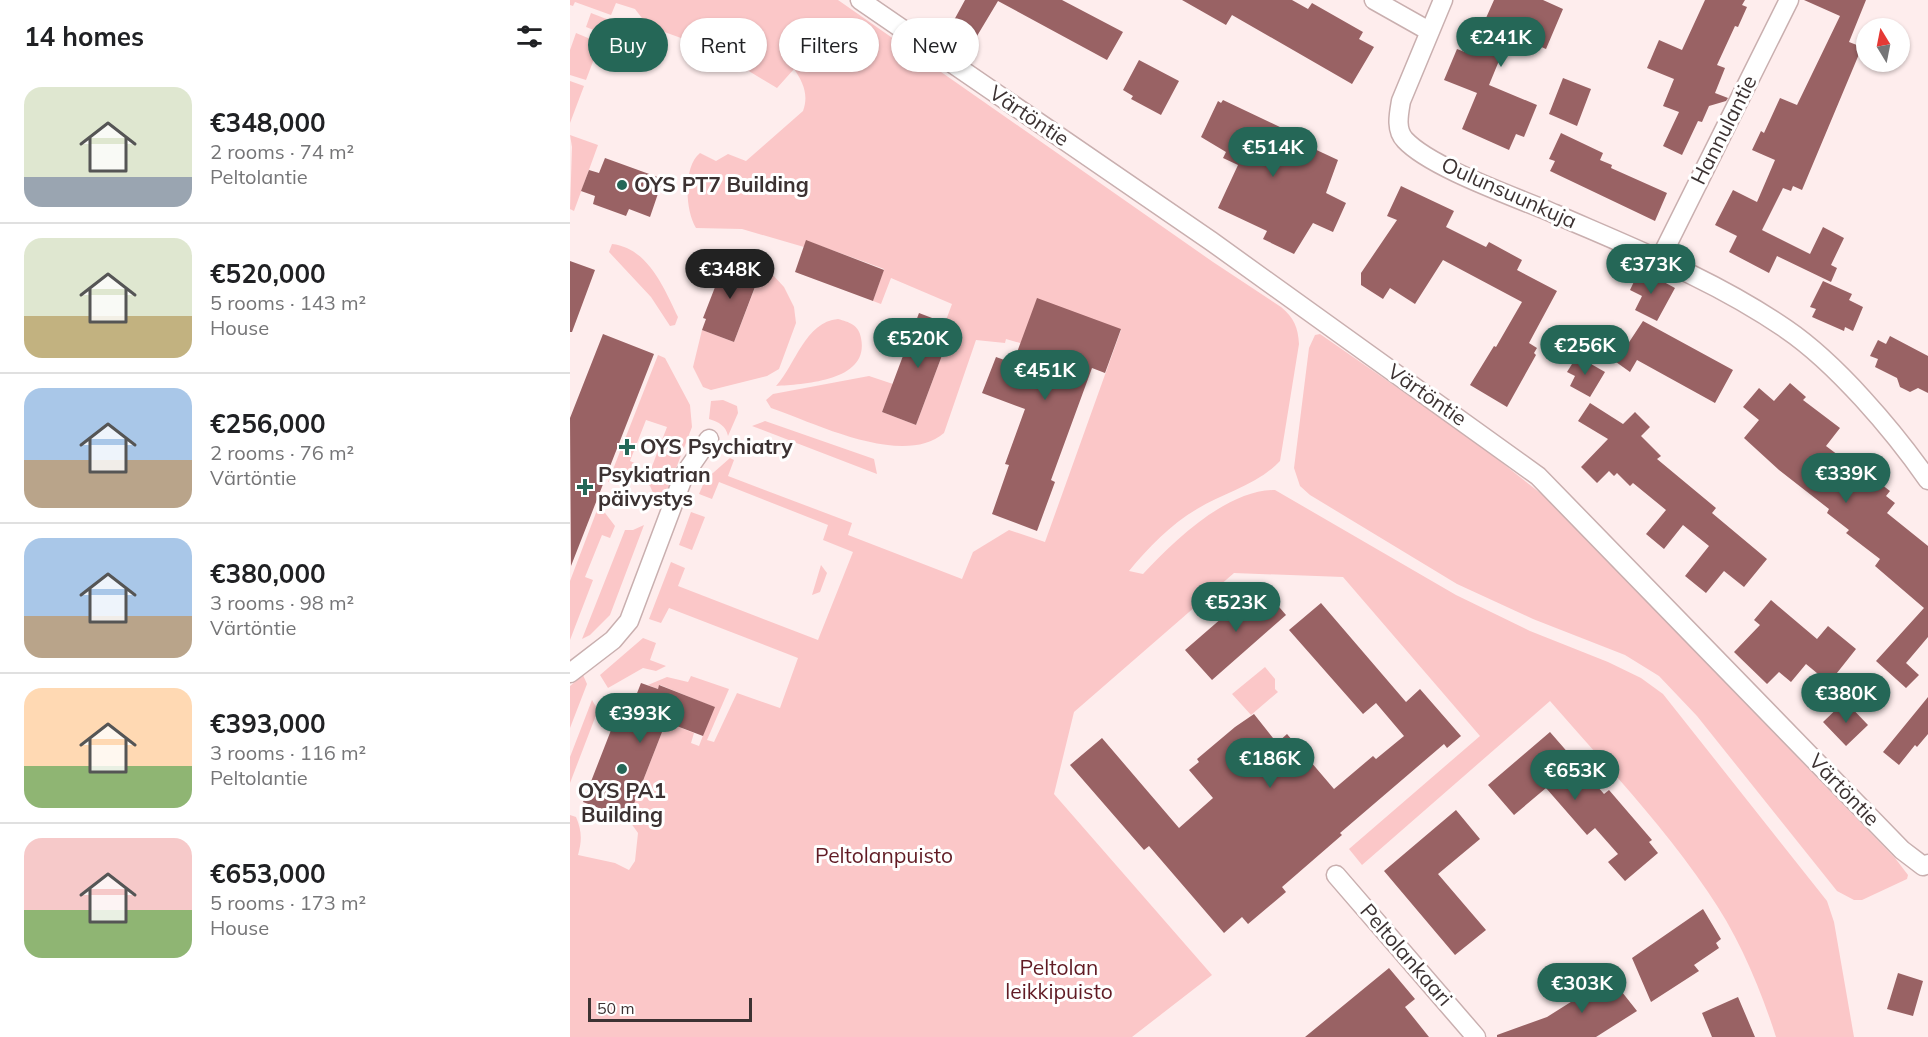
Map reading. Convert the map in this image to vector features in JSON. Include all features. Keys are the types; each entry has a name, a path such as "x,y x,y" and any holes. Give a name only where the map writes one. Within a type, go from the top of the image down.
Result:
{"street":[{"name":"Värtöntie","path":"860,0 1211,241 1538,476 1902,850 1923,866 1928,864"},
{"path":"1374,0 1429,31 1443,0"},
{"name":"Hannulantie","path":"1660,259 1789,0"},
{"name":"Oulunsuunkuja","path":"1429,31 1401,101 1399,115 1403,138 1419,152 1468,176 1660,259 1787,330 1854,389 1922,458 1928,480"},
{"path":"570,673 613,640 629,621 684,475 709,439"},
{"name":"Peltolankaari","path":"1336,875 1476,1037"}],"green space":[{"path":"570,0 838,0 864,18 779,18 779,72 791,72 777,88 750,72 767,72 767,18 680,18 680,38 668,33 668,18 642,18 635,9 616,3 611,15 575,2 573,6 570,5"},
{"path":"591,13 604,18 589,18"},
{"path":"879,29 891,37 891,72 941,72 1281,307 1294,323 1299,344 1280,461 1262,476 1187,515 1152,545 1129,571 1143,574 1185,533 1238,498 1257,492 1275,490 1456,595 1530,631 1608,662 1641,678 1663,694 1827,901 1834,922 1854,1037 1776,1037 1747,962 1708,892 1652,818 1550,701 1362,865 1349,849 1480,736 1343,577 1234,573 1074,712 1054,794 1212,975 1132,1037 570,1037 570,815 576,817 580,831 581,841 578,855 615,863 629,870 635,861 638,833 628,819 666,722 694,733 691,743 699,746 714,707 660,685 658,689 648,685 667,677 688,682 691,676 729,689 707,740 714,742 737,693 780,708 798,658 669,608 661,623 649,619 671,562 685,568 678,586 818,640 853,552 823,540 828,525 719,482 712,499 699,494 705,480 730,458 734,460 728,476 852,523 848,535 962,579 973,552 1009,530 1045,542 1121,330 1020,343 1006,339 1005,343 976,340 944,433 927,443 906,446 859,439 771,408 766,400 773,394 869,376 893,384 882,412 916,425 953,326 945,323 952,304 891,278 881,304 873,301 884,269 807,241 804,247 742,229 696,228 688,200 688,178 694,159 700,153 716,161 728,154 746,161 803,111 805,94 796,72 879,72"},
{"path":"576,33 588,38 589,72 586,80 570,75 570,50"},
{"path":"570,81 584,86 570,123"},
{"path":"570,135 598,145 574,211 570,209 572,147"},
{"path":"612,244 636,253 653,271 678,317 675,325 670,326 651,297 609,252"},
{"path":"756,265 772,274 784,287 794,307 796,323 779,369 767,376 711,390 703,387 693,367 702,330 734,342 761,272 753,268"},
{"path":"838,319 853,325 860,334 861,352 856,363 846,372 833,377 803,384 776,386 809,336 827,322"},
{"path":"1320,334 1477,443 1544,496 1895,858 1908,875 1907,879 1862,900 1854,900 1837,891 1697,716 1659,676 1625,655 1533,619 1457,584 1310,495 1300,486 1294,468 1309,348 1315,335"},
{"path":"658,355 665,358 690,405 692,427 663,502 658,504 650,486 644,480 649,468 651,469 667,427 646,420 630,461 639,465 634,476 625,476 608,482"},
{"path":"723,400 737,406 738,413 728,436 721,425 709,419 711,401"},
{"path":"765,421 874,459 877,474 752,426"},
{"path":"599,505 615,526 610,538 602,535 585,577 593,580 570,640 570,581"},
{"path":"691,512 705,517 692,550 679,545"},
{"path":"644,525 610,615 590,635 582,639 625,530 633,530"},
{"path":"821,565 827,573 820,592 812,595"},
{"path":"643,638 656,643 650,660 666,666 656,671 643,668 608,688 600,675"},
{"path":"1265,667 1275,679 1275,689 1278,692 1251,715 1232,694"},
{"path":"583,675 587,684 570,728 570,686"},
{"path":"592,700 598,710 570,783 570,757"}],"building":[{"path":"965,0 1062,0 1123,32 1107,60 998,1 979,33 979,18 955,18"},
{"path":"1182,0 1292,0 1308,9 1312,3 1363,32 1359,39 1374,47 1352,84 1232,15 1226,25"},
{"path":"1494,0 1543,0 1563,9 1546,49 1516,36 1514,41 1508,39 1489,85 1537,105 1524,137 1516,134 1509,150 1462,129 1477,93 1444,80 1457,49 1470,54"},
{"path":"1705,0 1745,0 1742,5 1747,7 1738,27 1735,26 1717,65 1725,68 1715,93 1728,98 1726,101 1709,106 1702,122 1698,121 1682,155 1663,146 1679,112 1663,106 1674,79 1647,68 1659,40 1682,50"},
{"path":"1804,0 1866,0 1859,18 1856,18 1856,25 1849,42 1856,45 1856,61 1802,190 1793,186 1791,191 1783,188 1762,230 1810,254 1823,227 1844,238 1831,265 1837,268 1831,282 1777,256 1769,273 1729,252 1737,236 1715,225 1733,190 1757,202 1775,160 1752,150 1761,131 1764,133 1780,98 1797,105 1840,16"},
{"path":"1139,60 1179,81 1161,115 1131,99 1133,96 1123,90"},
{"path":"1563,78 1591,89 1577,126 1549,114"},
{"path":"1223,100 1282,128 1280,133 1338,160 1326,193 1346,203 1333,232 1313,223 1294,254 1263,239 1267,231 1218,208 1238,165 1223,158 1226,152 1201,137 1218,101 1221,103"},
{"path":"1561,133 1603,153 1600,160 1612,165 1611,168 1667,193 1655,221 1550,171 1555,161 1549,159"},
{"name":"OYS PT7 Building","path":"605,158 663,179 650,217 629,209 626,216 593,204 595,196 581,191 589,170 599,173"},
{"path":"1401,186 1454,211 1446,227 1486,247 1489,242 1522,260 1517,270 1557,291 1529,343 1537,348 1534,353 1536,355 1507,407 1470,385 1494,346 1496,347 1522,302 1443,260 1415,304 1390,288 1383,299 1361,285 1361,273 1397,220 1387,216"},
{"path":"806,240 884,270 873,301 795,272"},
{"path":"729,259 761,271 734,342 702,330 706,319 703,318 724,264 727,265"},
{"path":"570,261 595,270 572,332 570,332"},
{"path":"1640,269 1675,288 1657,321 1635,310 1642,296 1630,290"},
{"path":"1823,281 1852,294 1849,300 1863,307 1853,331 1845,327 1844,331 1812,317 1816,309 1810,307"},
{"path":"1037,298 1121,329 1105,373 1092,368 1051,480 1055,482 1037,531 992,514 1009,465 1005,464 1025,409 982,393 996,357 1013,363"},
{"path":"919,313 953,326 916,425 882,412"},
{"path":"1643,321 1733,370 1715,403 1637,360 1630,372 1616,362"},
{"path":"603,334 654,354 571,566 570,418"},
{"path":"1890,336 1928,356 1928,393 1918,388 1910,392 1900,387 1897,378 1875,367 1878,359 1870,356 1878,340 1886,344"},
{"path":"1577,356 1605,372 1590,397 1570,386 1575,376 1567,372"},
{"path":"1790,383 1806,397 1803,400 1840,428 1826,446 1858,470 1863,463 1880,476 1877,481 1890,491 1886,496 1895,503 1887,513 1928,546 1928,637 1906,663 1919,675 1906,688 1876,661 1924,608 1875,566 1880,559 1846,533 1849,530 1827,513 1829,509 1779,470 1744,438 1759,420 1743,407 1759,388 1774,401"},
{"path":"1590,403 1623,424 1635,412 1650,427 1641,436 1661,456 1657,459 1716,508 1712,513 1767,559 1744,587 1724,571 1706,593 1685,576 1709,546 1683,525 1664,549 1646,534 1666,510 1633,483 1630,486 1617,473 1614,476 1609,471 1597,483 1581,467 1608,439 1578,421"},
{"path":"1260,585 1286,615 1212,680 1185,650"},
{"path":"1771,600 1817,639 1828,626 1856,649 1829,683 1806,664 1791,682 1779,672 1767,684 1734,652 1760,625 1754,620"},
{"path":"1321,603 1406,702 1420,689 1461,736 1447,748 1444,744 1340,833 1342,835 1282,887 1286,892 1248,924 1242,917 1224,933 1149,846 1144,850 1070,765 1102,738 1179,828 1213,798 1189,770 1199,762 1197,759 1254,714 1277,743 1287,734 1334,789 1373,756 1376,759 1404,736 1376,703 1363,714 1289,630"},
{"name":"OYS PA1 Building","path":"641,683 658,689 659,685 715,707 703,736 666,722 628,819 583,802 622,702 632,706"},
{"path":"1928,697 1928,734 1917,747 1915,745 1899,765 1883,752"},
{"path":"1845,701 1868,725 1846,746 1823,722"},
{"path":"1550,732 1604,794 1609,790 1652,840 1649,842 1658,853 1625,881 1608,862 1618,854 1595,828 1587,835 1546,788 1514,815 1488,785"},
{"path":"1456,810 1480,839 1438,874 1486,930 1455,955 1384,871"},
{"path":"1703,909 1721,939 1716,943 1719,948 1694,965 1699,971 1651,1002 1632,958"},
{"path":"1389,968 1415,999 1405,1007 1429,1037 1305,1037"},
{"path":"1607,973 1637,1011 1596,1037 1497,1037 1497,1035 1547,1017 1593,988 1590,984"},
{"path":"1898,973 1923,981 1913,1016 1887,1009"},
{"path":"1738,997 1755,1037 1712,1037 1702,1013"}],"place":[{"name":"OYS PT7 Building","path":"622,185"},
{"name":"OYS Psychiatry","path":"627,447"},
{"name":"Psykiatrian päivystys","path":"585,487"},
{"name":"OYS PA1 Building","path":"622,769"}],"park label":[{"name":"Peltolanpuisto","path":"884,856"},
{"name":"Peltolan leikkipuisto","path":"1059,980"}]}
